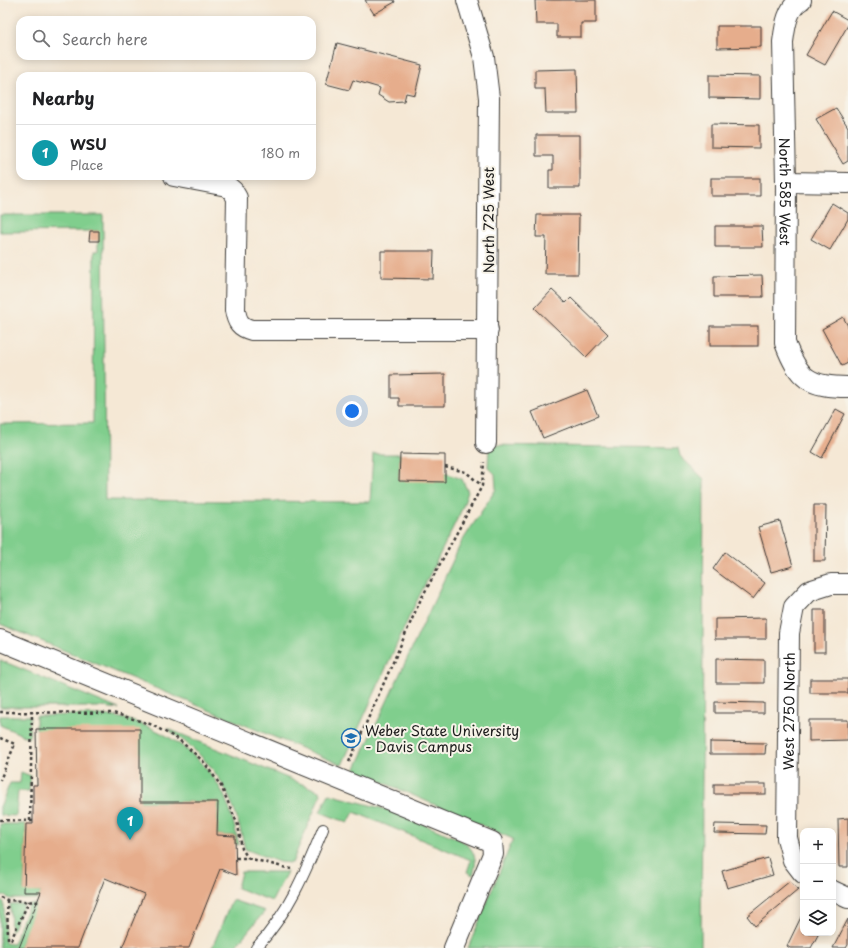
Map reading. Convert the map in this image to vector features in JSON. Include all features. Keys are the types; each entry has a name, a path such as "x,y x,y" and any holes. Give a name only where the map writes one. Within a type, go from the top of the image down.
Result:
{"street":[{"name":"North 725 West","path":"467,0 484,57 489,98 486,443"},
{"name":"North 585 West","path":"798,2 786,21 783,42 786,182 786,343 792,361 804,377 819,385 848,387"},
{"path":"195,180 227,186 233,191 237,198 235,310 236,320 242,328 252,330 488,330"},
{"path":"786,182 848,182"},
{"name":"West 2750 North","path":"800,869 793,860 787,838 789,633 794,607 809,591 831,584 848,584"},
{"path":"0,640 342,779 492,842 492,854 454,948"},
{"path":"836,892 848,898"}],"lane":[{"path":"256,948 267,936 297,892 323,829"}],"path":[{"path":"342,779 420,601 482,486 486,443"},
{"path":"445,467 466,472 482,486"},
{"path":"0,712 113,713 150,724 178,739 203,761 221,786 238,825 242,849 248,858"},
{"path":"0,820 32,821 32,712"},
{"path":"0,738 15,744 0,780"},
{"path":"236,858 248,858 291,868"},
{"path":"0,897 7,900 39,902"},
{"path":"7,900 8,939 11,940 29,901"}],"green space":[{"path":"0,215 103,215 105,500 370,502 373,454 400,454 399,480 445,473 462,479 468,492 462,509 410,615 342,765 0,624 0,424 93,423 94,251 98,251 98,231 0,232"},
{"path":"489,445 678,448 680,456 704,479 701,948 468,948 513,839 355,770 461,543 496,489 495,474 488,467"},
{"path":"0,660 119,709 102,707 0,707"},
{"path":"0,716 30,716 29,738 0,725"},
{"path":"36,716 110,716 145,725 176,742 191,753 215,780 224,795 233,820 239,845 236,844 235,836 217,835 218,802 140,802 36,729"},
{"path":"166,728 319,791 321,794 292,863 279,862 245,849 234,810 219,779 198,753"},
{"path":"21,772 31,776 29,791 18,791 16,816 0,815 0,807 10,783 20,783"},
{"path":"329,794 392,811 461,840 466,843 474,855 475,864 473,875 467,872 471,860 354,812 348,823 320,812"},
{"path":"0,824 26,824 24,891 41,892 39,899 11,899 0,894"},
{"path":"241,872 287,872 272,901 237,888"},
{"path":"0,900 4,902 5,943 13,944 29,904 38,904 19,948 0,948"},
{"path":"232,900 265,911 234,948 212,948"},
{"path":"10,904 24,904 11,933"}],"building":[{"path":"365,0 394,0 395,2 374,14"},
{"path":"535,0 596,0 596,23 581,23 581,37 557,37 557,24 536,24"},
{"path":"832,11 848,20 848,25 825,65 806,55"},
{"path":"717,26 761,26 761,47 717,48"},
{"path":"337,43 422,65 415,95 406,93 404,101 389,102 378,95 380,88 353,80 349,90 326,84"},
{"path":"577,69 578,113 546,113 545,89 535,89 535,70"},
{"path":"709,75 760,76 760,99 709,98"},
{"path":"836,108 848,127 848,161 843,164 816,119"},
{"path":"711,124 759,125 759,148 711,147"},
{"path":"536,135 580,135 580,188 549,188 549,170 553,170 553,156 536,156"},
{"path":"711,178 760,178 760,196 711,196"},
{"path":"832,203 848,213 848,219 830,250 811,239"},
{"path":"537,215 579,215 578,274 545,274 546,237 536,237"},
{"path":"715,226 762,226 763,247 715,247"},
{"path":"90,231 99,231 99,241 89,241"},
{"path":"381,251 434,251 433,279 381,278"},
{"path":"762,275 763,297 714,297 714,276"},
{"path":"552,290 566,303 571,298 608,334 586,357 535,308"},
{"path":"843,317 848,326 848,363 842,366 822,329"},
{"path":"710,326 758,326 758,346 710,346"},
{"path":"445,374 445,406 399,406 399,398 391,398 391,375"},
{"path":"587,390 598,416 543,438 532,412"},
{"path":"836,409 845,414 822,458 812,452"},
{"path":"400,454 445,455 445,482 399,481"},
{"path":"814,505 826,505 825,561 814,561"},
{"path":"780,521 793,566 771,572 758,527"},
{"path":"725,552 765,583 753,599 713,569"},
{"path":"814,610 825,610 825,652 814,652"},
{"path":"766,618 766,639 715,639 715,619"},
{"path":"716,659 764,660 764,683 716,683"},
{"path":"810,679 848,679 848,693 810,693"},
{"path":"715,702 764,703 764,713 715,713"},
{"path":"809,720 848,720 848,740 809,741"},
{"path":"36,729 140,729 140,802 218,802 217,835 235,836 236,875 220,869 189,948 122,948 144,894 105,878 78,948 19,948 41,892 24,892 26,824 33,824 33,785 37,785"},
{"path":"710,742 766,743 765,754 710,754"},
{"path":"714,784 766,784 766,794 714,794"},
{"path":"848,818 848,867 839,867 838,819"},
{"path":"715,824 766,825 765,834 714,833"},
{"path":"768,858 773,875 727,888 722,871"},
{"path":"790,881 798,890 755,926 747,916"},
{"path":"800,919 800,936 817,936 811,948 790,948 787,946"},
{"path":"848,919 848,945 846,948 833,948"}],"place":[{"name":"Weber State University - Davis Campus","path":"351,738"},
{"name":"WSU","path":"130,840"}]}
